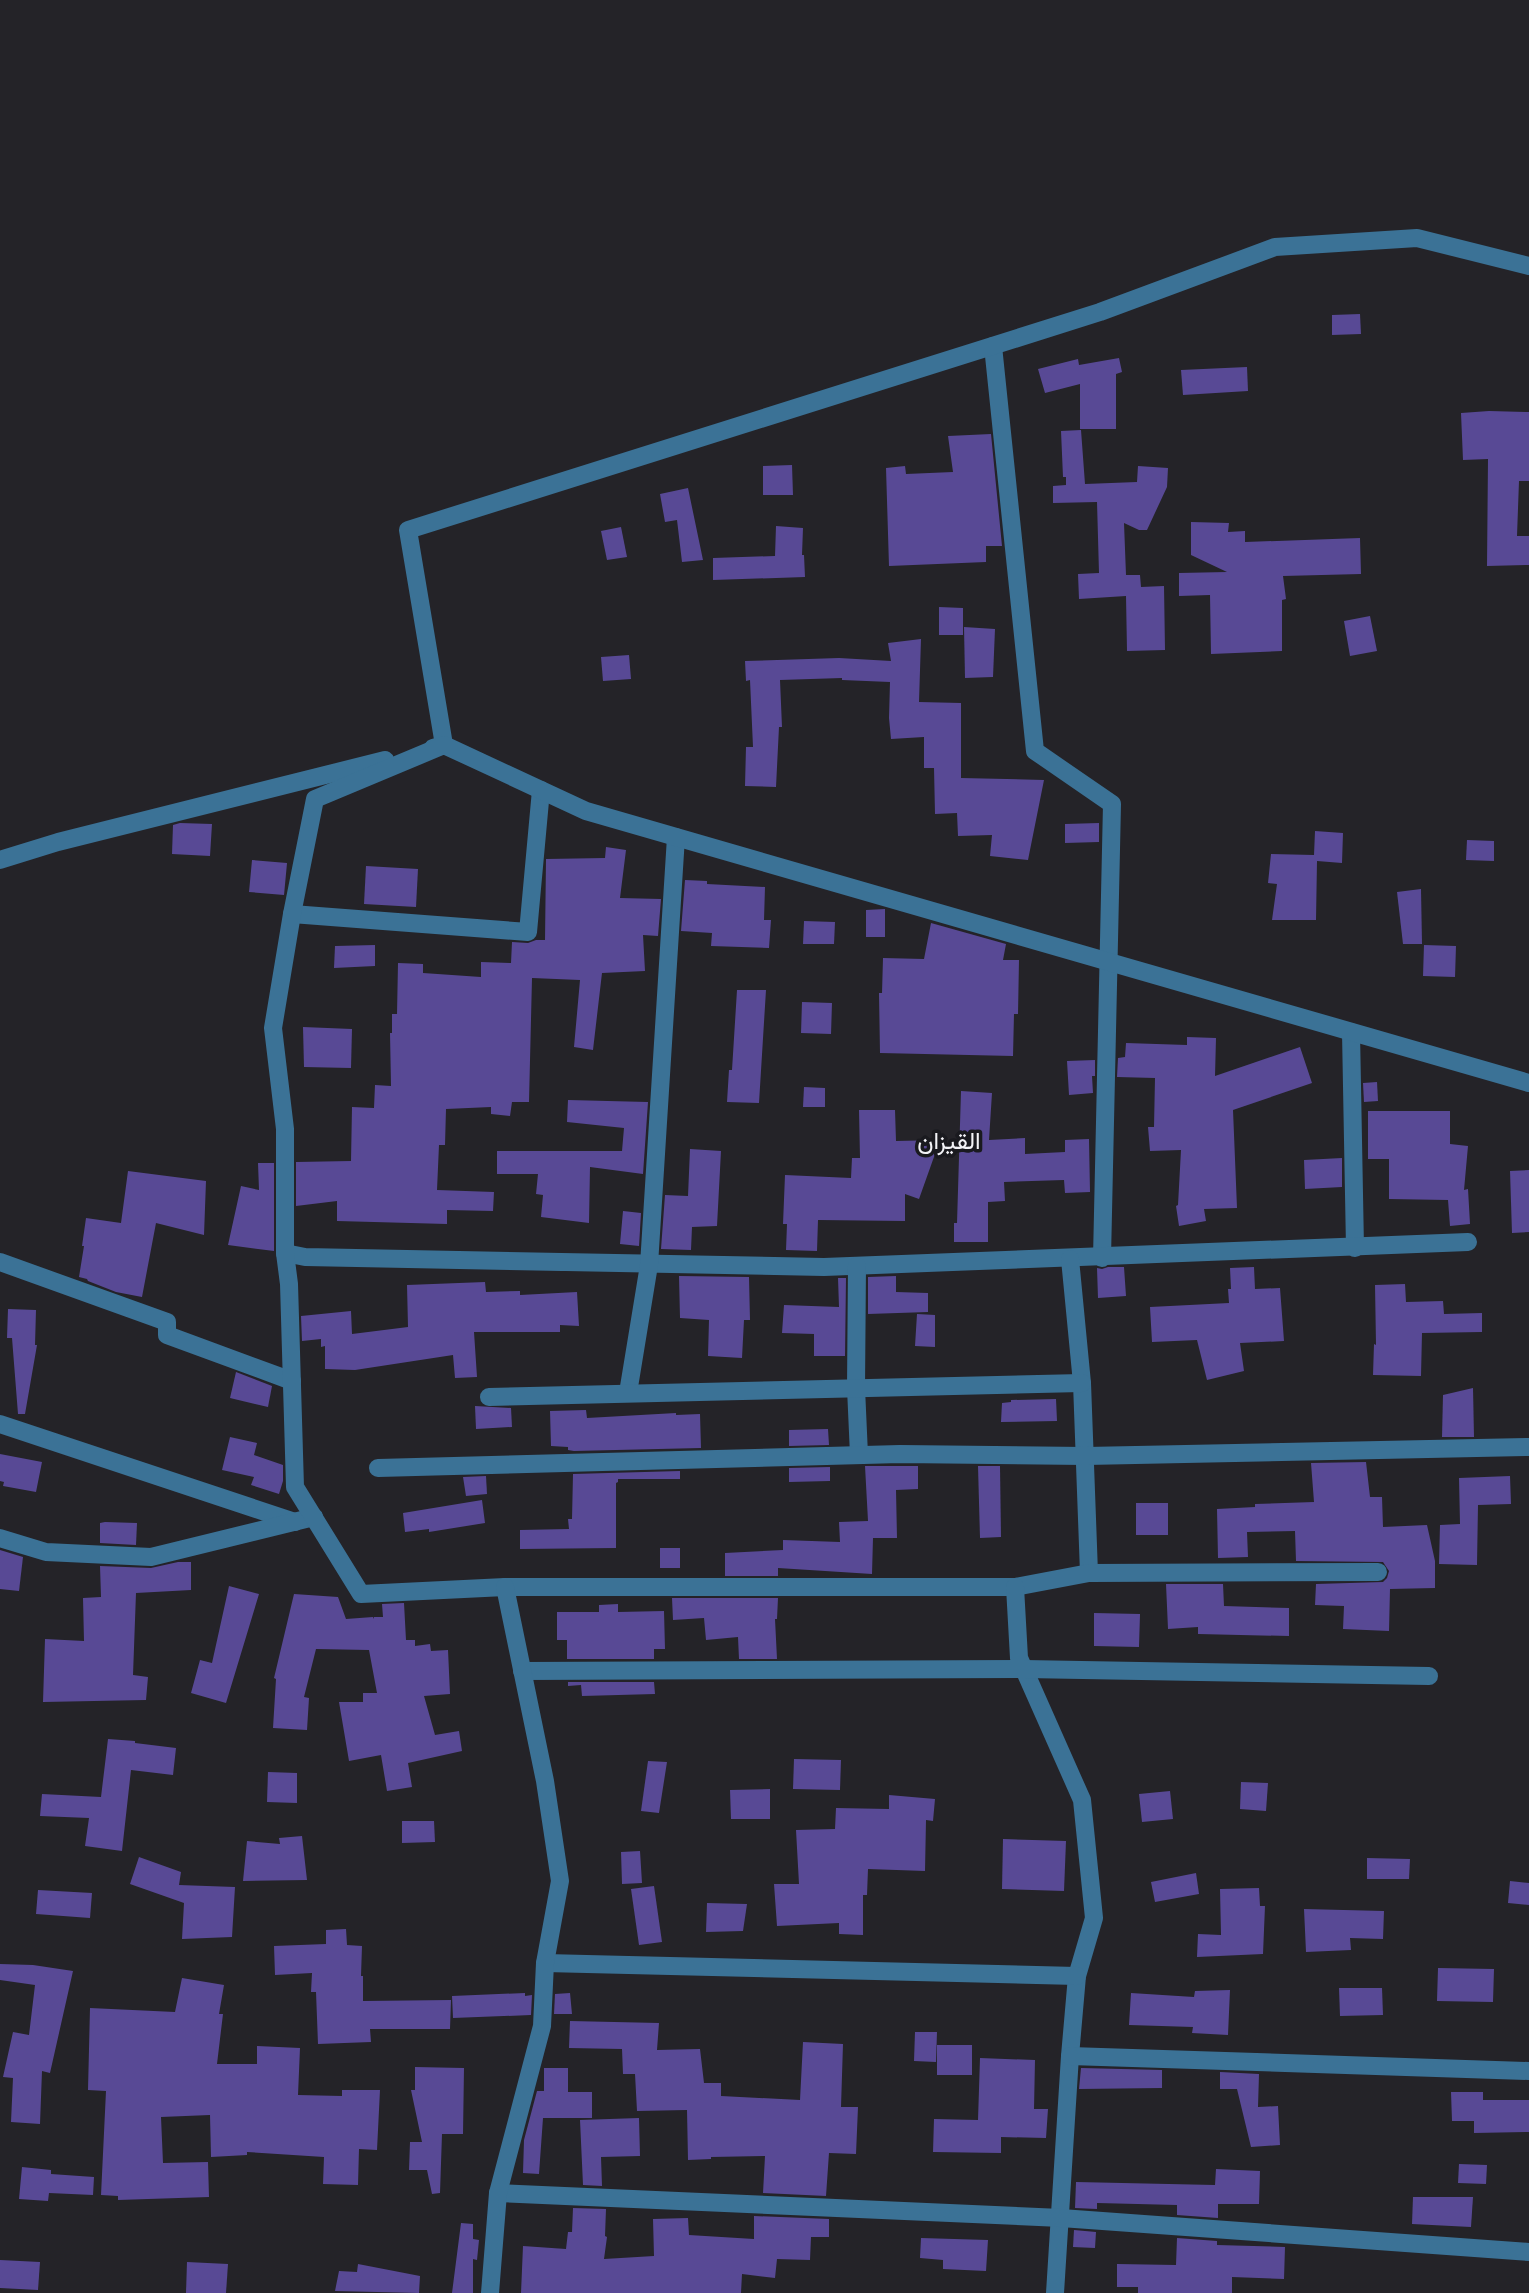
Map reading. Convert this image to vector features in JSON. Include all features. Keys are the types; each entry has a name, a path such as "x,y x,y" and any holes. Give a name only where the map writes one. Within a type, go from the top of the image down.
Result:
{"street":[{"path":"444,745 408,530 1100,312 1275,247 1417,238 1529,266"},
{"path":"993,346 1035,751 1112,804 1102,1258"},
{"path":"444,745 315,799 273,1028 285,1129 285,1253 289,1284 296,1487 361,1594 505,1587 1015,1587 1089,1573 1378,1572"},
{"path":"0,860 58,842 444,745 586,811 1529,1083"},
{"path":"292,914 528,932 541,790"},
{"path":"628,1393 649,1265 676,837"},
{"path":"1352,1032 1355,1248"},
{"path":"285,1253 305,1257 649,1265 857,1266 1468,1242"},
{"path":"1070,1259 1082,1383 1089,1573"},
{"path":"0,1262 167,1322 167,1335 292,1381"},
{"path":"857,1266 856,1388 859,1455"},
{"path":"489,1397 1082,1383"},
{"path":"0,1424 296,1522"},
{"path":"378,1468 859,1455 1086,1455 1529,1447"},
{"path":"0,1538 46,1552 151,1557 314,1517"},
{"path":"490,2293 498,2193 542,2026 545,1963 561,1881 545,1781 505,1587"},
{"path":"1015,1587 1019,1658 1082,1800 1094,1917 1077,1976 1055,2293"},
{"path":"522,1671 1024,1669 1429,1676"},
{"path":"545,1963 1077,1976"},
{"path":"1070,2056 1529,2071"},
{"path":"498,2193 1061,2218 1529,2252"}],"building":[{"path":"1360,314 1361,334 1332,335 1332,315"},
{"path":"1119,358 1122,372 1116,374 1116,429 1080,429 1080,384 1045,393 1038,369 1078,359 1079,365"},
{"path":"1247,367 1248,391 1183,395 1181,370"},
{"path":"1529,412 1529,481 1519,481 1517,536 1529,536 1529,565 1487,566 1488,459 1463,460 1461,413"},
{"path":"1081,430 1085,484 1137,482 1138,466 1168,468 1167,487 1147,530 1139,530 1124,523 1126,575 1140,575 1141,587 1164,586 1165,650 1127,651 1126,596 1079,599 1078,574 1099,573 1097,502 1053,503 1053,486 1066,485 1066,477 1063,477 1061,431"},
{"path":"991,434 1002,546 986,546 986,562 889,566 886,468 905,466 906,474 953,472 948,436"},
{"path":"792,465 793,495 763,495 763,466"},
{"path":"688,488 703,560 682,562 677,520 665,522 660,494"},
{"path":"1191,522 1229,523 1228,532 1245,531 1245,542 1360,538 1361,574 1283,576 1286,599 1282,600 1282,651 1211,654 1210,595 1179,596 1179,573 1227,572 1191,555"},
{"path":"776,526 803,528 802,555 805,577 713,580 713,558 775,556"},
{"path":"621,527 627,557 607,560 601,531"},
{"path":"939,607 963,608 963,635 939,635"},
{"path":"1370,616 1377,651 1350,656 1344,621"},
{"path":"964,627 995,629 993,677 965,678"},
{"path":"921,639 919,702 961,703 961,778 1044,780 1028,860 990,856 992,835 958,836 957,813 935,814 934,768 924,768 924,737 891,739 890,682 842,678 780,680 782,727 779,727 776,787 745,786 746,747 753,747 750,680 746,681 745,661 839,658 891,661 888,643"},
{"path":"629,655 631,679 603,681 601,657"},
{"path":"1099,823 1099,842 1065,843 1065,824"},
{"path":"212,824 210,856 172,854 173,825"},
{"path":"1315,831 1343,833 1342,863 1317,861 1316,920 1272,920 1277,884 1268,883 1271,854 1314,855"},
{"path":"1467,840 1494,841 1494,861 1466,860"},
{"path":"606,847 626,850 620,898 661,899 658,936 643,935 645,971 602,973 593,1050 574,1047 580,980 532,978 529,1102 512,1102 510,1116 491,1114 491,1107 446,1109 445,1145 439,1145 437,1190 494,1192 493,1211 447,1210 447,1224 337,1221 337,1201 296,1206 296,1162 351,1161 352,1107 374,1108 375,1085 391,1086 390,1033 392,1014 397,1014 398,963 423,964 423,973 481,977 481,962 511,963 512,942 545,940 546,859 605,858"},
{"path":"252,860 287,863 284,895 249,892"},
{"path":"366,866 418,869 416,907 364,904"},
{"path":"685,880 765,887 764,920 771,920 769,948 711,946 712,933 681,931"},
{"path":"1421,889 1422,944 1403,944 1397,892"},
{"path":"885,909 885,937 866,937 866,910"},
{"path":"804,921 835,922 834,944 803,944"},
{"path":"931,923 1006,944 1003,960 1019,960 1018,1014 1014,1014 1013,1056 880,1053 879,993 882,993 883,958 924,959"},
{"path":"375,945 375,966 334,968 335,946"},
{"path":"1424,945 1456,946 1455,977 1423,976"},
{"path":"737,990 766,990 759,1103 727,1102 729,1070 732,1070"},
{"path":"802,1002 832,1003 831,1034 801,1033"},
{"path":"303,1027 352,1029 351,1068 304,1067"},
{"path":"1187,1037 1216,1038 1215,1076 1300,1047 1312,1083 1233,1110 1237,1208 1204,1209 1206,1221 1179,1226 1176,1206 1181,1150 1150,1151 1148,1127 1154,1127 1155,1078 1117,1077 1118,1058 1125,1057 1126,1043 1187,1045"},
{"path":"1095,1060 1093,1093 1069,1095 1067,1061"},
{"path":"1377,1082 1378,1101 1364,1102 1363,1083"},
{"path":"804,1087 825,1088 825,1107 803,1107"},
{"path":"961,1091 992,1093 989,1140 1025,1138 1025,1154 1065,1152 1065,1140 1089,1139 1090,1192 1065,1193 1064,1180 1004,1182 1005,1201 988,1202 988,1242 954,1242 954,1223 957,1223"},
{"path":"568,1100 648,1102 643,1174 590,1167 589,1223 541,1217 543,1195 536,1194 538,1174 497,1174 497,1151 622,1151 624,1128 567,1122"},
{"path":"859,1110 895,1110 896,1141 940,1140 919,1199 905,1194 905,1221 818,1220 817,1251 786,1250 787,1224 783,1224 785,1175 851,1178 852,1158 860,1158"},
{"path":"1368,1111 1450,1111 1450,1144 1468,1146 1464,1190 1468,1189 1470,1224 1450,1226 1448,1200 1389,1199 1389,1159 1368,1159"},
{"path":"690,1149 721,1151 717,1226 692,1227 691,1250 661,1249 665,1195 688,1196"},
{"path":"1342,1158 1342,1187 1305,1189 1304,1160"},
{"path":"258,1163 274,1163 274,1251 228,1245 241,1186 259,1190"},
{"path":"1529,1170 1529,1232 1512,1233 1510,1171"},
{"path":"128,1171 206,1181 204,1235 156,1223 142,1297 116,1292 79,1277 86,1218 121,1223"},
{"path":"623,1211 641,1213 639,1246 620,1244"},
{"path":"1124,1267 1126,1296 1098,1298 1097,1268"},
{"path":"1254,1267 1255,1289 1280,1288 1284,1341 1240,1343 1244,1371 1207,1380 1197,1340 1152,1342 1150,1307 1229,1303 1230,1268"},
{"path":"679,1276 749,1277 750,1320 744,1320 742,1358 708,1356 709,1320 680,1318"},
{"path":"896,1276 896,1292 928,1293 928,1312 868,1314 868,1277"},
{"path":"838,1278 846,1278 845,1356 814,1356 814,1334 782,1333 784,1305 839,1307"},
{"path":"485,1282 486,1292 520,1291 520,1295 577,1292 579,1326 560,1325 560,1332 474,1332 477,1377 455,1378 453,1355 355,1370 325,1369 325,1346 321,1347 321,1339 302,1341 301,1316 351,1311 352,1334 408,1327 407,1285"},
{"path":"1405,1284 1406,1302 1443,1301 1444,1314 1482,1313 1482,1332 1422,1333 1421,1376 1373,1375 1374,1344 1376,1345 1375,1285"},
{"path":"8,1309 36,1310 37,1345 25,1414 18,1414 12,1338 7,1338"},
{"path":"917,1314 935,1315 935,1347 915,1346"},
{"path":"236,1372 272,1386 268,1407 230,1398"},
{"path":"1473,1388 1474,1437 1442,1437 1443,1395"},
{"path":"1056,1399 1057,1421 1001,1422 1002,1403 1011,1400"},
{"path":"475,1406 511,1408 512,1427 476,1429"},
{"path":"586,1410 587,1418 700,1414 701,1448 574,1451 568,1450 568,1447 551,1446 550,1411"},
{"path":"828,1429 829,1445 789,1446 789,1430"},
{"path":"230,1437 257,1443 254,1455 283,1465 283,1481 279,1494 251,1485 254,1477 222,1470"},
{"path":"0,1454 42,1462 36,1492 3,1486 4,1482 0,1481"},
{"path":"1366,1462 1370,1497 1382,1497 1383,1527 1427,1525 1435,1561 1435,1588 1390,1589 1389,1631 1343,1629 1344,1606 1315,1605 1316,1584 1383,1582 1389,1571 1383,1562 1296,1561 1295,1531 1247,1532 1248,1557 1218,1558 1217,1509 1255,1507 1255,1504 1314,1502 1311,1463"},
{"path":"865,1466 918,1466 918,1489 896,1490 897,1538 873,1538 872,1574 778,1568 778,1576 725,1576 725,1553 783,1550 783,1540 840,1542 839,1522 868,1521"},
{"path":"978,1466 1000,1466 1001,1537 980,1538"},
{"path":"830,1467 830,1481 789,1482 789,1468"},
{"path":"680,1471 680,1479 618,1479 616,1548 520,1549 520,1530 569,1529 568,1519 572,1519 573,1474"},
{"path":"486,1476 487,1494 466,1496 463,1477"},
{"path":"1510,1476 1511,1504 1478,1505 1477,1565 1439,1564 1440,1525 1460,1524 1459,1478"},
{"path":"482,1500 485,1523 429,1532 429,1529 405,1532 403,1513"},
{"path":"1136,1503 1168,1503 1168,1535 1136,1535"},
{"path":"100,1523 137,1523 136,1545 100,1543"},
{"path":"660,1548 680,1548 680,1568 660,1568"},
{"path":"0,1550 23,1557 19,1591 0,1589"},
{"path":"191,1562 191,1590 136,1593 133,1675 148,1677 146,1700 43,1702 45,1639 84,1641 83,1598 101,1597 100,1566 151,1568"},
{"path":"1166,1584 1223,1584 1224,1606 1289,1608 1289,1636 1198,1634 1198,1627 1168,1629"},
{"path":"229,1586 259,1594 226,1703 191,1693 200,1660 212,1663"},
{"path":"294,1594 338,1597 346,1619 383,1617 382,1604 404,1603 406,1640 415,1640 415,1646 430,1644 431,1651 448,1650 450,1694 424,1696 435,1735 459,1731 462,1751 408,1763 412,1787 387,1791 381,1755 349,1761 339,1702 363,1702 363,1693 377,1693 369,1650 316,1649 304,1697 309,1698 307,1730 273,1728 274,1678"},
{"path":"672,1598 778,1598 775,1619 777,1659 739,1659 738,1637 706,1640 704,1618 673,1620"},
{"path":"618,1604 618,1612 664,1611 665,1649 654,1649 654,1659 567,1659 567,1640 557,1640 557,1612 599,1612 599,1605"},
{"path":"1094,1613 1140,1614 1139,1647 1094,1646"},
{"path":"568,1682 654,1682 655,1694 582,1696 581,1685 568,1686"},
{"path":"108,1739 176,1748 173,1775 131,1770 122,1851 85,1846 89,1818 40,1816 42,1794 101,1797"},
{"path":"794,1759 841,1760 840,1790 793,1789"},
{"path":"648,1761 667,1762 659,1813 641,1811"},
{"path":"268,1772 297,1773 297,1803 267,1802"},
{"path":"1241,1782 1268,1783 1266,1811 1240,1809"},
{"path":"770,1789 770,1819 731,1819 730,1790"},
{"path":"1170,1791 1173,1819 1142,1822 1139,1794"},
{"path":"889,1795 935,1799 933,1821 926,1820 925,1871 868,1869 867,1895 863,1895 863,1935 839,1934 839,1923 777,1926 774,1884 799,1884 796,1830 835,1829 836,1808 889,1809"},
{"path":"402,1821 434,1821 435,1842 402,1843"},
{"path":"302,1836 307,1880 243,1881 247,1841 280,1844 279,1838"},
{"path":"1003,1839 1066,1841 1064,1891 1002,1889"},
{"path":"640,1851 642,1883 622,1884 621,1852"},
{"path":"139,1857 181,1872 179,1885 235,1887 232,1937 182,1939 184,1903 130,1884"},
{"path":"1367,1858 1410,1859 1409,1879 1367,1879"},
{"path":"1196,1873 1199,1894 1155,1902 1151,1882"},
{"path":"1510,1881 1529,1883 1529,1905 1508,1903"},
{"path":"654,1886 662,1942 639,1945 631,1889"},
{"path":"1259,1888 1260,1906 1265,1906 1263,1954 1197,1957 1198,1934 1221,1935 1220,1889"},
{"path":"38,1890 92,1893 90,1918 36,1914"},
{"path":"707,1903 747,1904 743,1931 706,1932"},
{"path":"1304,1909 1384,1911 1383,1939 1350,1938 1351,1950 1306,1952"},
{"path":"346,1929 347,1945 362,1946 363,2001 451,2000 450,2029 370,2029 371,2042 318,2044 316,1992 311,1992 312,1973 275,1975 274,1946 326,1944 326,1930"},
{"path":"0,1964 33,1965 73,1971 50,2073 42,2071 40,2124 11,2122 13,2078 3,2077 13,2032 29,2035 35,1985 0,1980"},
{"path":"1438,1968 1494,1969 1493,2002 1437,2001"},
{"path":"182,1978 224,1985 219,2014 223,2014 217,2064 257,2064 257,2046 300,2048 298,2095 342,2096 342,2090 380,2090 377,2150 359,2149 358,2185 323,2184 324,2157 247,2152 247,2155 211,2157 210,2115 161,2117 163,2163 208,2162 209,2197 118,2200 118,2196 101,2195 106,2091 88,2090 90,2008 175,2012"},
{"path":"1339,1988 1382,1988 1383,2015 1340,2016"},
{"path":"1230,1990 1228,2035 1192,2033 1193,2027 1129,2025 1131,1993 1194,1997 1195,1991"},
{"path":"525,1993 525,1996 532,1995 531,2015 453,2018 452,1996"},
{"path":"570,1993 572,2014 554,2014 555,1994"},
{"path":"570,2021 659,2023 657,2050 700,2049 704,2083 721,2083 721,2096 800,2100 803,2042 843,2044 841,2107 858,2107 856,2154 829,2153 826,2196 763,2193 765,2156 688,2160 687,2110 637,2111 635,2074 623,2074 622,2049 569,2048"},
{"path":"915,2032 937,2032 936,2062 914,2061"},
{"path":"937,2045 972,2045 972,2075 937,2075"},
{"path":"980,2058 1035,2060 1034,2109 1048,2109 1046,2138 1001,2137 1001,2153 933,2152 934,2119 978,2120"},
{"path":"415,2067 464,2068 463,2134 442,2134 440,2193 432,2194 427,2170 409,2170 410,2142 422,2142 411,2090 415,2090"},
{"path":"544,2068 568,2068 568,2092 592,2092 592,2118 543,2118 539,2174 523,2173 524,2140 537,2091 544,2091"},
{"path":"1081,2068 1162,2070 1162,2088 1079,2089"},
{"path":"1220,2072 1259,2074 1258,2107 1278,2106 1280,2145 1251,2147 1237,2089 1220,2089"},
{"path":"1451,2092 1483,2092 1483,2100 1529,2100 1529,2132 1474,2133 1474,2121 1452,2121"},
{"path":"639,2118 640,2156 601,2157 602,2186 583,2185 580,2120"},
{"path":"1459,2164 1487,2165 1486,2184 1458,2183"},
{"path":"22,2167 51,2170 51,2174 94,2177 93,2195 49,2193 48,2201 19,2199"},
{"path":"1216,2169 1260,2171 1259,2204 1218,2204 1218,2218 1177,2215 1177,2205 1097,2203 1097,2209 1075,2208 1076,2182 1215,2185"},
{"path":"1413,2197 1473,2197 1471,2227 1412,2224"},
{"path":"573,2208 606,2209 607,2237 604,2259 654,2256 653,2219 688,2218 689,2235 754,2239 754,2216 829,2219 829,2237 811,2237 810,2260 777,2259 775,2278 742,2274 741,2293 521,2293 523,2246 566,2249 568,2232 572,2232"},
{"path":"461,2223 473,2224 473,2239 479,2240 477,2260 473,2259 473,2293 452,2293"},
{"path":"1074,2230 1096,2232 1095,2248 1073,2247"},
{"path":"921,2238 988,2240 986,2271 943,2269 943,2260 920,2258"},
{"path":"1177,2238 1217,2241 1217,2245 1285,2247 1284,2279 1232,2277 1232,2293 1138,2293 1138,2287 1117,2287 1117,2264 1176,2265"},
{"path":"0,2260 40,2262 38,2290 0,2288"},
{"path":"187,2262 228,2264 226,2293 186,2293"},
{"path":"358,2264 420,2276 419,2293 335,2291 339,2271 357,2272"}],"district":[{"name":"القيزان","path":"949,1141"}]}
